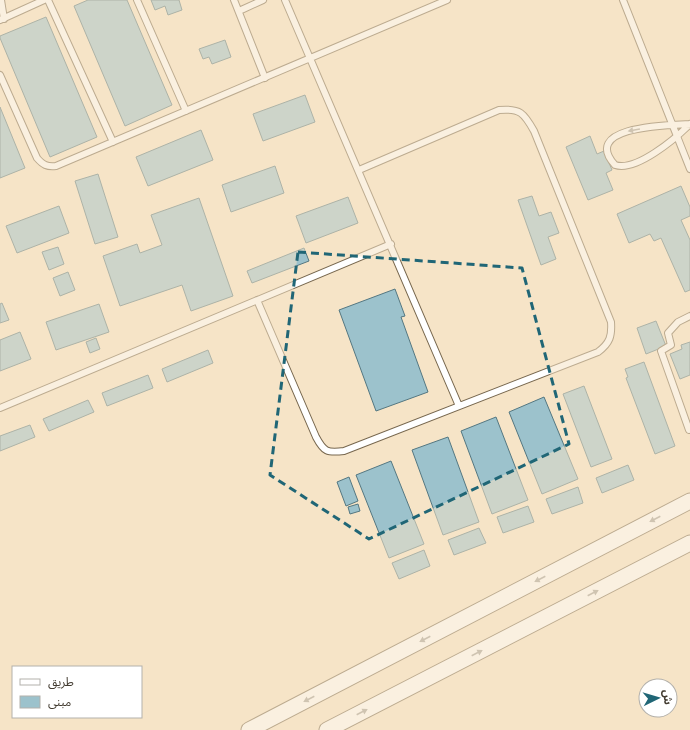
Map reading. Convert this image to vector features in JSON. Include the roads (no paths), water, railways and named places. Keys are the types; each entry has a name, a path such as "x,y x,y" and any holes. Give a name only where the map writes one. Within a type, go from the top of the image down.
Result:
{"street":[{"path":"249,730 690,501"},
{"path":"327,730 690,543"}],"lane":[{"path":"1,0 2,20 44,0"},
{"path":"48,0 113,142"},
{"path":"137,0 186,111"},
{"path":"234,0 265,78"},
{"path":"239,11 264,0"},
{"path":"285,0 391,244 459,406"},
{"path":"0,75 37,158 42,164 48,167 56,166 447,0"},
{"path":"623,0 690,169"},
{"path":"257,300 323,449 332,452 344,451 598,352 607,345 612,335 611,322 534,131 526,116 513,109 499,110 359,170"},
{"path":"690,124 677,136 648,156 628,166 615,166 607,153 607,145 611,138 620,133 672,125 690,124"},
{"path":"0,408 391,244"},
{"path":"689,430 661,351 671,345 668,333 678,322 690,316"}]}
